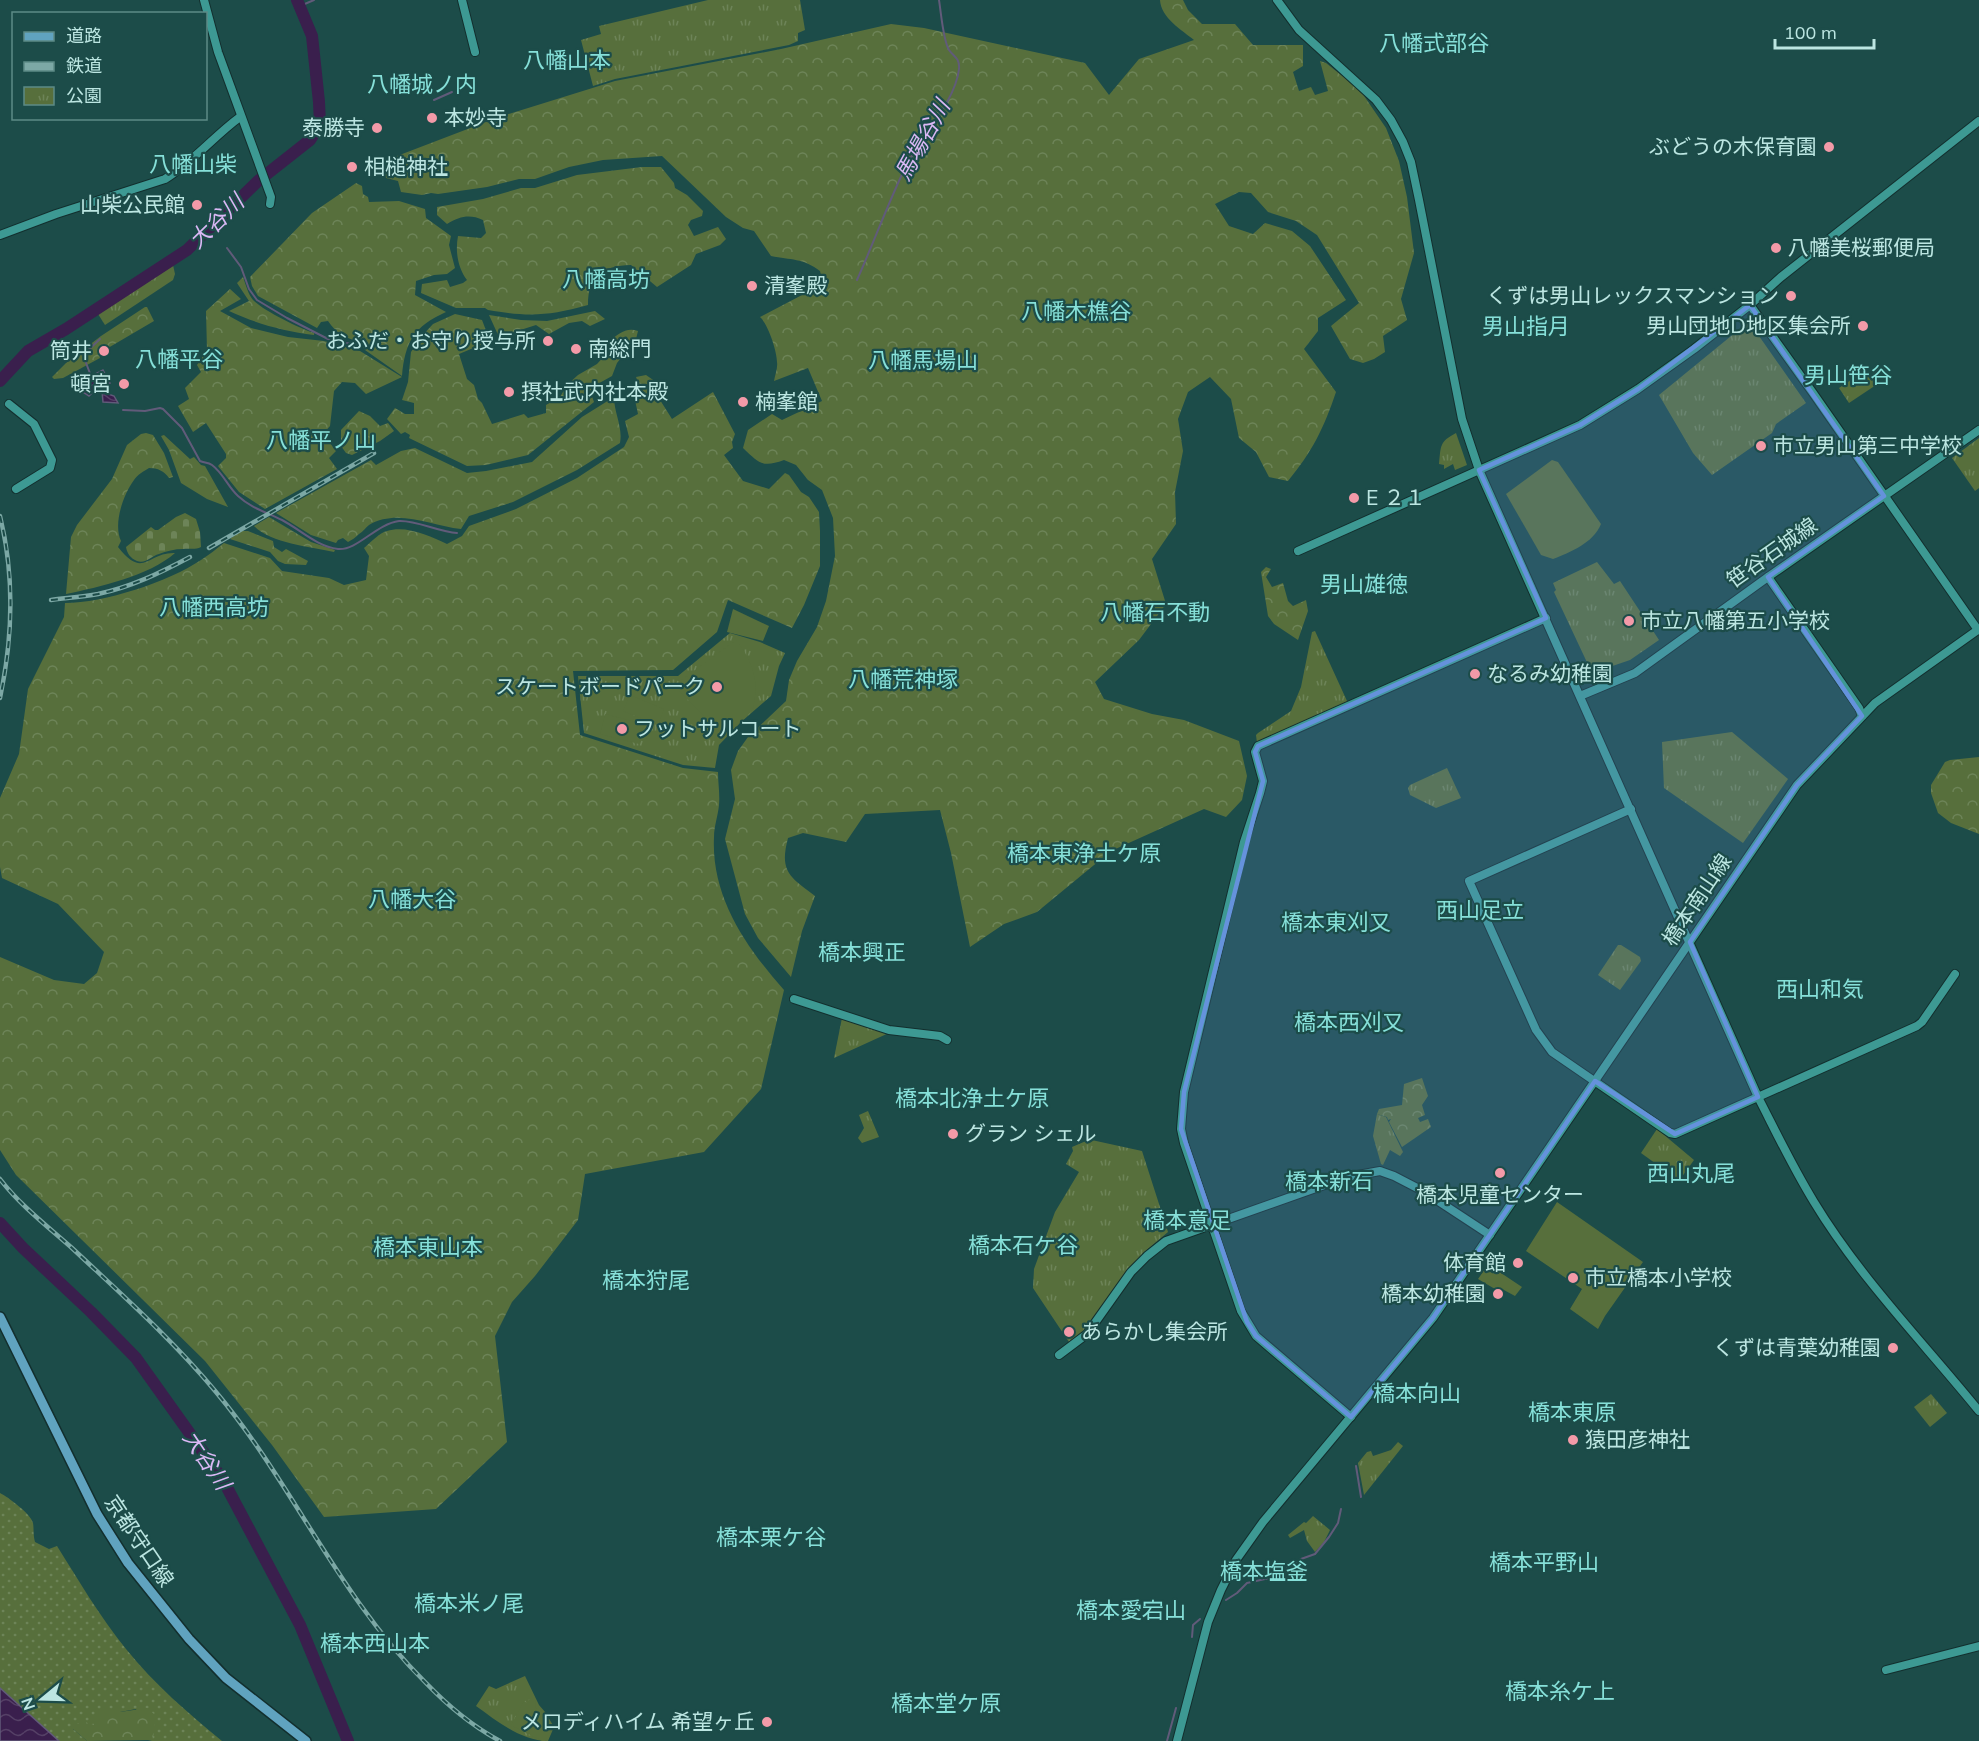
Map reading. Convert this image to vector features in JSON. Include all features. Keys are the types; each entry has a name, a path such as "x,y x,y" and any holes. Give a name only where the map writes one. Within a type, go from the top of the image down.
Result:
{"main road":[{"name":"京都守口線","path":"0,1317 92,1505 128,1563 189,1639 226,1678 306,1741"}],"street":[{"path":"204,0 218,52 271,198 270,204"},
{"path":"462,0 475,52"},
{"path":"1277,0 1299,30 1376,100 1391,120 1403,142 1411,162 1462,419 1479,470 1786,1154 1814,1203 1877,1291 1979,1411"},
{"path":"0,235 56,214 165,179 178,171 223,129 240,117"},
{"path":"1298,551 1580,424 1638,389 1750,305 1781,277 1979,121"},
{"path":"1750,305 1978,630"},
{"path":"9,404 33,424 52,460 50,468 16,489"},
{"name":"笹谷石城線","path":"1580,696 1635,673 1979,430"},
{"path":"1768,577 1862,716"},
{"path":"1351,1417 1256,1336 1241,1311 1181,1129 1184,1092 1244,842 1263,781 1255,752 1258,746 1546,618"},
{"name":"橋本南山線","path":"1177,1741 1208,1622 1236,1560 1263,1522 1433,1318 1797,785 1875,703 1978,630"},
{"path":"1631,809 1469,881 1540,1036 1552,1052 1670,1133 1675,1134 1917,1026 1955,974"},
{"path":"794,999 889,1030 940,1036 947,1040"},
{"path":"1059,1355 1086,1334 1131,1272 1166,1241 1347,1177 1380,1171 1394,1176 1423,1191 1490,1234"},
{"path":"1886,1670 1979,1647"}],"highlighted area":[{"path":"1750,305 1884,496 1768,577 1862,716 1797,785 1690,942 1758,1097 1675,1134 1595,1081 1433,1318 1351,1417 1256,1336 1247,1322 1181,1129 1184,1092 1263,781 1255,752 1258,746 1546,618 1479,470 1580,425 1638,389"}],"green space":[{"path":"708,0 800,0 805,30 798,33 798,41 789,45 615,79 593,86 581,40 601,34 599,26"},
{"path":"1160,0 1183,0 1188,10 1202,24 1235,24 1253,45 1303,45 1303,66 1293,72 1299,91 1311,87 1315,95 1328,91 1320,61 1326,63 1360,90 1386,128 1399,161 1407,197 1414,253 1401,299 1407,320 1383,336 1385,352 1363,363 1350,359 1331,326 1359,303 1317,235 1296,221 1268,212 1251,193 1239,192 1215,204 1229,226 1253,234 1265,223 1292,231 1310,246 1346,300 1318,318 1318,331 1304,349 1336,392 1316,439 1288,481 1269,477 1256,452 1239,438 1231,399 1210,377 1188,392 1178,419 1183,451 1175,492 1176,524 1152,559 1166,604 1139,640 1095,682 1104,699 1152,714 1184,720 1239,741 1247,776 1242,800 1226,817 1204,809 1111,851 1037,912 1004,924 970,947 940,810 865,814 846,842 803,833 788,838 785,859 789,873 815,896 802,931 791,977 758,938 745,914 725,839 735,799 731,770 738,751 748,737 786,701 789,680 797,661 817,627 826,601 835,556 833,518 822,490 808,480 796,465 784,460 771,464 761,463 743,448 748,430 772,414 782,420 822,401 808,368 774,381 777,357 769,331 760,317 823,284 820,271 802,262 771,256 754,231 743,228 726,217 662,156 603,160 569,167 535,179 519,179 487,187 422,195 401,192 398,181 386,178 381,167 397,156 499,117 615,81 781,49 891,24 924,28 1085,63 1109,95 1139,59 1194,40 1168,18"},
{"path":"642,167 661,167 674,183 675,188 687,195 703,211 702,216 691,220 688,225 694,236 718,227 726,239 720,245 696,254 691,265 657,287 631,265 612,267 594,279 588,305 538,314 502,312 485,308 456,308 421,293 422,284 447,280 450,287 467,280 458,259 458,236 481,238 486,233 483,220 474,217 456,219 447,224 437,215 437,207 483,199 521,188 535,188 577,175"},
{"path":"356,183 362,186 363,194 368,197 369,202 399,201 425,209 426,218 451,236 449,245 455,268 447,274 434,275 416,281 415,295 446,312 426,323 413,336 403,364 402,376 365,350 360,342 338,332 328,321 321,322 317,328 258,296 252,286 250,277 312,213"},
{"path":"173,265 175,274 173,280 105,325 98,314"},
{"path":"243,277 253,300 282,319 314,335 271,326 229,311 249,301 237,283"},
{"path":"230,289 241,299 220,311 251,328 288,337 324,341 360,351 402,377 366,394 355,383 342,382 334,391 330,426 323,434 336,451 329,458 337,469 265,509 239,492 218,466 226,458 226,454 206,423 193,432 178,406 189,399 185,388 201,372 197,365 207,350 206,311"},
{"path":"145,307 154,321 108,348 105,345 98,349 100,358 63,378 54,379 52,377 101,336"},
{"path":"595,311 605,319 590,326 582,321 569,323 549,334 536,325 499,337 489,315 547,321"},
{"path":"455,314 482,320 490,341 459,354 467,379 474,385 478,399 492,424 524,414 528,418 546,413 546,405 560,397 567,385 578,375 597,364 607,353 609,342 626,331 638,331 636,339 617,363 612,376 594,386 590,391 594,402 528,455 486,465 467,466 409,438 410,435 405,432 401,434 387,419 395,408 405,414 414,414 414,403 402,400 408,382 411,352 433,324"},
{"path":"1747,323 1752,326 1806,403 1776,424 1772,433 1712,475 1693,453 1659,395"},
{"path":"1866,370 1876,385 1849,403 1839,388"},
{"path":"646,375 656,382 658,388 655,392 672,419 713,392 735,434 732,442 733,448 724,455 743,481 769,489 785,473 801,492 809,497 819,512 820,566 792,628 728,600 717,632 673,670 573,671 580,735 683,768 718,772 719,805 714,837 718,880 744,939 784,990 761,1089 704,1152 585,1174 578,1220 512,1302 495,1336 507,1442 436,1509 324,1517 272,1445 205,1361 16,1175 0,1150 0,957 54,980 84,984 97,973 104,952 58,904 2,878 0,798 19,754 28,689 64,617 65,603 116,595 154,583 187,568 224,543 270,558 282,571 329,578 344,585 366,580 369,556 364,548 384,532 410,530 447,544 462,536 469,526 516,509 577,478 624,447 629,437 625,421 638,414 635,400 640,387 636,377"},
{"path":"614,397 620,443 577,470 513,502 469,516 461,529 403,518 391,518 369,525 348,542 343,538 336,543 311,535 276,513 371,460 376,465 401,451 415,448 467,473 532,462 582,417"},
{"path":"359,411 370,416 380,426 388,423 394,431 352,455 346,453 341,446 341,430"},
{"path":"1456,433 1467,465 1455,470 1453,464 1444,469 1444,465 1439,464 1442,445 1446,439"},
{"path":"141,434 153,435 164,453 173,477 169,478 161,470 149,468 135,478 120,510 118,526 121,541 118,547 127,557 140,563 175,553 138,574 66,594 71,537 77,525 112,479 127,445"},
{"path":"164,435 190,459 194,457 205,466 228,507 207,499 181,483 169,450 161,436"},
{"path":"1979,438 1979,488 1975,491 1952,458"},
{"path":"1552,460 1558,462 1601,524 1587,542 1553,559 1541,555 1506,494"},
{"path":"185,513 196,519 201,547 168,551 143,561 137,561 129,555 126,547 151,527 158,530"},
{"path":"269,517 311,542 335,550 334,552 281,541 254,526"},
{"path":"240,531 248,531 273,541 274,547 282,552 286,549 308,561 306,565 285,564 278,561 270,552 230,539"},
{"path":"1597,562 1614,584 1620,581 1659,640 1630,660 1592,673 1554,592 1556,590 1553,583"},
{"path":"1266,567 1271,569 1266,577 1272,587 1283,583 1288,601 1293,606 1306,600 1308,611 1298,640 1274,624 1268,616 1261,572"},
{"path":"733,609 769,626 763,641 727,632"},
{"path":"1315,631 1347,701 1346,704 1257,743 1258,733 1291,711 1301,687 1312,632"},
{"path":"730,633 785,653 771,696 719,745 715,768 683,765 584,733 578,676 678,676"},
{"name":"スケートボードパーク","path":"736,640 752,666 755,697 750,713 724,736 679,691 679,682"},
{"path":"630,695 664,709 658,725 623,711"},
{"name":"フットサルコート","path":"605,714 644,724 639,744 600,734"},
{"path":"1732,732 1788,779 1743,843 1664,788 1662,742"},
{"path":"1979,757 1979,834 1951,823 1938,813 1931,793 1931,785 1945,762"},
{"path":"1447,768 1461,798 1436,808 1410,795 1408,788 1410,785"},
{"path":"1618,945 1640,957 1641,961 1620,990 1598,975"},
{"path":"842,1018 891,1032 834,1058"},
{"path":"1422,1078 1428,1096 1422,1105 1425,1115 1418,1118 1420,1122 1428,1119 1431,1127 1402,1147 1389,1122 1391,1119 1388,1120 1387,1117 1377,1114 1379,1109 1402,1105 1404,1084"},
{"path":"868,1111 879,1137 862,1143 858,1138 864,1128 859,1115"},
{"path":"1377,1114 1386,1117 1403,1152 1400,1156 1390,1150 1383,1165 1373,1136"},
{"path":"1657,1129 1694,1160 1681,1178 1677,1179 1641,1153"},
{"path":"1087,1139 1142,1151 1168,1232 1143,1253 1085,1331 1069,1342 1033,1288 1034,1269 1055,1212 1079,1172 1066,1164 1073,1151 1072,1147"},
{"path":"1557,1202 1643,1262 1598,1329 1570,1309 1582,1289 1526,1251"},
{"path":"1485,1269 1492,1273 1495,1269 1522,1287 1515,1296 1502,1289 1500,1292 1478,1279"},
{"path":"1931,1394 1947,1413 1930,1427 1914,1407"},
{"path":"1398,1442 1403,1446 1364,1495 1358,1463 1367,1452 1371,1451 1373,1456 1391,1450"},
{"path":"0,1493 19,1506 31,1519 35,1542 49,1549 57,1546 116,1637 137,1662 172,1698 222,1741 148,1741 152,1740 136,1709 120,1712 94,1725 73,1729 87,1741 59,1741 0,1688"},
{"path":"1313,1516 1330,1530 1324,1542 1315,1552 1307,1541 1304,1530 1290,1538 1288,1535"},
{"path":"525,1676 539,1705 554,1727 548,1741 519,1734 476,1706 489,1686 496,1689"},
{"path":"531,1697 535,1700 536,1708 552,1727 545,1741 511,1725 524,1701 527,1703"},
{"path":"109,1708 120,1712 147,1708 154,1714 155,1729 152,1740 87,1741 73,1729 74,1724 85,1722 94,1725 96,1716"}],"water":[{"path":"103,370 110,383 105,388 118,403 103,402 102,391 95,390 89,396 75,387 76,384"},
{"path":"0,1688 59,1741 0,1741"}],"waterway":[{"name":"大谷川","path":"0,381 28,351 66,329 187,250 258,181 310,140 320,124 319,102 312,36 297,0"},
{"path":"300,6 314,0"},
{"name":"馬場谷川","path":"857,280 906,166 945,106 956,81 959,62 947,45 939,0"},
{"path":"434,100 452,92"},
{"path":"227,248 241,267 249,289 257,300 328,339 360,346"},
{"path":"91,376 83,355 100,339"},
{"path":"123,410 163,409 182,428 200,461 216,468 238,496 253,507 282,520 323,545 338,549 352,546 382,527 399,521 413,522 457,533"},
{"name":"大谷川","path":"0,1223 136,1358 223,1480 300,1625 348,1741"},
{"path":"1356,1466 1361,1497"},
{"path":"1226,1600 1247,1583 1274,1577 1301,1559 1315,1554 1338,1523 1341,1509"},
{"path":"1192,1637 1193,1625 1200,1619"},
{"path":"1167,1741 1176,1708"}],"railway":[{"path":"209,548 374,453"},
{"path":"0,516 10,584 10,630 0,698"},
{"path":"51,600 98,594 122,588 190,557"},
{"path":"0,1179 25,1206 146,1318 216,1392 244,1427 341,1577 394,1649 451,1707 500,1741"}],"place":[{"name":"本妙寺","path":"432,118"},
{"name":"泰勝寺","path":"377,128"},
{"name":"ぶどうの木保育園","path":"1829,147"},
{"name":"相槌神社","path":"352,167"},
{"name":"山柴公民館","path":"197,205"},
{"name":"八幡美桜郵便局","path":"1776,248"},
{"name":"清峯殿","path":"752,286"},
{"name":"くずは男山レックスマンション","path":"1791,296"},
{"name":"男山団地D地区集会所","path":"1863,326"},
{"name":"おふだ・お守り授与所","path":"548,341"},
{"name":"南総門","path":"576,349"},
{"name":"筒井","path":"104,351"},
{"name":"頓宮","path":"124,384"},
{"name":"摂社武内社本殿","path":"509,392"},
{"name":"楠峯館","path":"743,402"},
{"name":"市立男山第三中学校","path":"1761,446"},
{"name":"E ２１","path":"1354,498"},
{"name":"市立八幡第五小学校","path":"1629,621"},
{"name":"なるみ幼稚園","path":"1475,674"},
{"name":"スケートボードパーク","path":"717,687"},
{"name":"フットサルコート","path":"622,729"},
{"name":"グラン シェル","path":"953,1134"},
{"name":"橋本児童センター","path":"1500,1173"},
{"name":"体育館","path":"1518,1263"},
{"name":"市立橋本小学校","path":"1573,1278"},
{"name":"橋本幼稚園","path":"1498,1294"},
{"name":"あらかし集会所","path":"1069,1332"},
{"name":"くずは青葉幼稚園","path":"1893,1348"},
{"name":"猿田彦神社","path":"1573,1440"},
{"name":"メロディハイム 希望ヶ丘","path":"767,1722"}],"district":[{"name":"八幡式部谷","path":"1434,43"},
{"name":"八幡山本","path":"567,60"},
{"name":"八幡城ノ内","path":"422,84"},
{"name":"八幡山柴","path":"193,164"},
{"name":"八幡高坊","path":"606,279"},
{"name":"八幡木樵谷","path":"1076,311"},
{"name":"男山指月","path":"1526,326"},
{"name":"八幡平谷","path":"179,359"},
{"name":"八幡馬場山","path":"923,360"},
{"name":"男山笹谷","path":"1848,375"},
{"name":"八幡平ノ山","path":"321,440"},
{"name":"男山雄徳","path":"1364,584"},
{"name":"八幡西高坊","path":"214,607"},
{"name":"八幡石不動","path":"1155,612"},
{"name":"八幡荒神塚","path":"903,679"},
{"name":"橋本東浄土ケ原","path":"1084,853"},
{"name":"八幡大谷","path":"412,899"},
{"name":"西山足立","path":"1480,910"},
{"name":"橋本東刈又","path":"1336,922"},
{"name":"橋本興正","path":"862,952"},
{"name":"西山和気","path":"1820,989"},
{"name":"橋本西刈又","path":"1349,1022"},
{"name":"橋本北浄土ケ原","path":"972,1098"},
{"name":"西山丸尾","path":"1691,1173"},
{"name":"橋本新石","path":"1329,1181"},
{"name":"橋本意足","path":"1187,1220"},
{"name":"橋本石ケ谷","path":"1023,1245"},
{"name":"橋本東山本","path":"428,1247"},
{"name":"橋本狩尾","path":"646,1280"},
{"name":"橋本向山","path":"1417,1393"},
{"name":"橋本東原","path":"1572,1412"},
{"name":"橋本栗ケ谷","path":"771,1537"},
{"name":"橋本平野山","path":"1544,1562"},
{"name":"橋本塩釜","path":"1264,1571"},
{"name":"橋本米ノ尾","path":"469,1603"},
{"name":"橋本愛宕山","path":"1131,1610"},
{"name":"橋本西山本","path":"375,1643"},
{"name":"橋本糸ケ上","path":"1560,1691"},
{"name":"橋本堂ケ原","path":"946,1703"}]}
